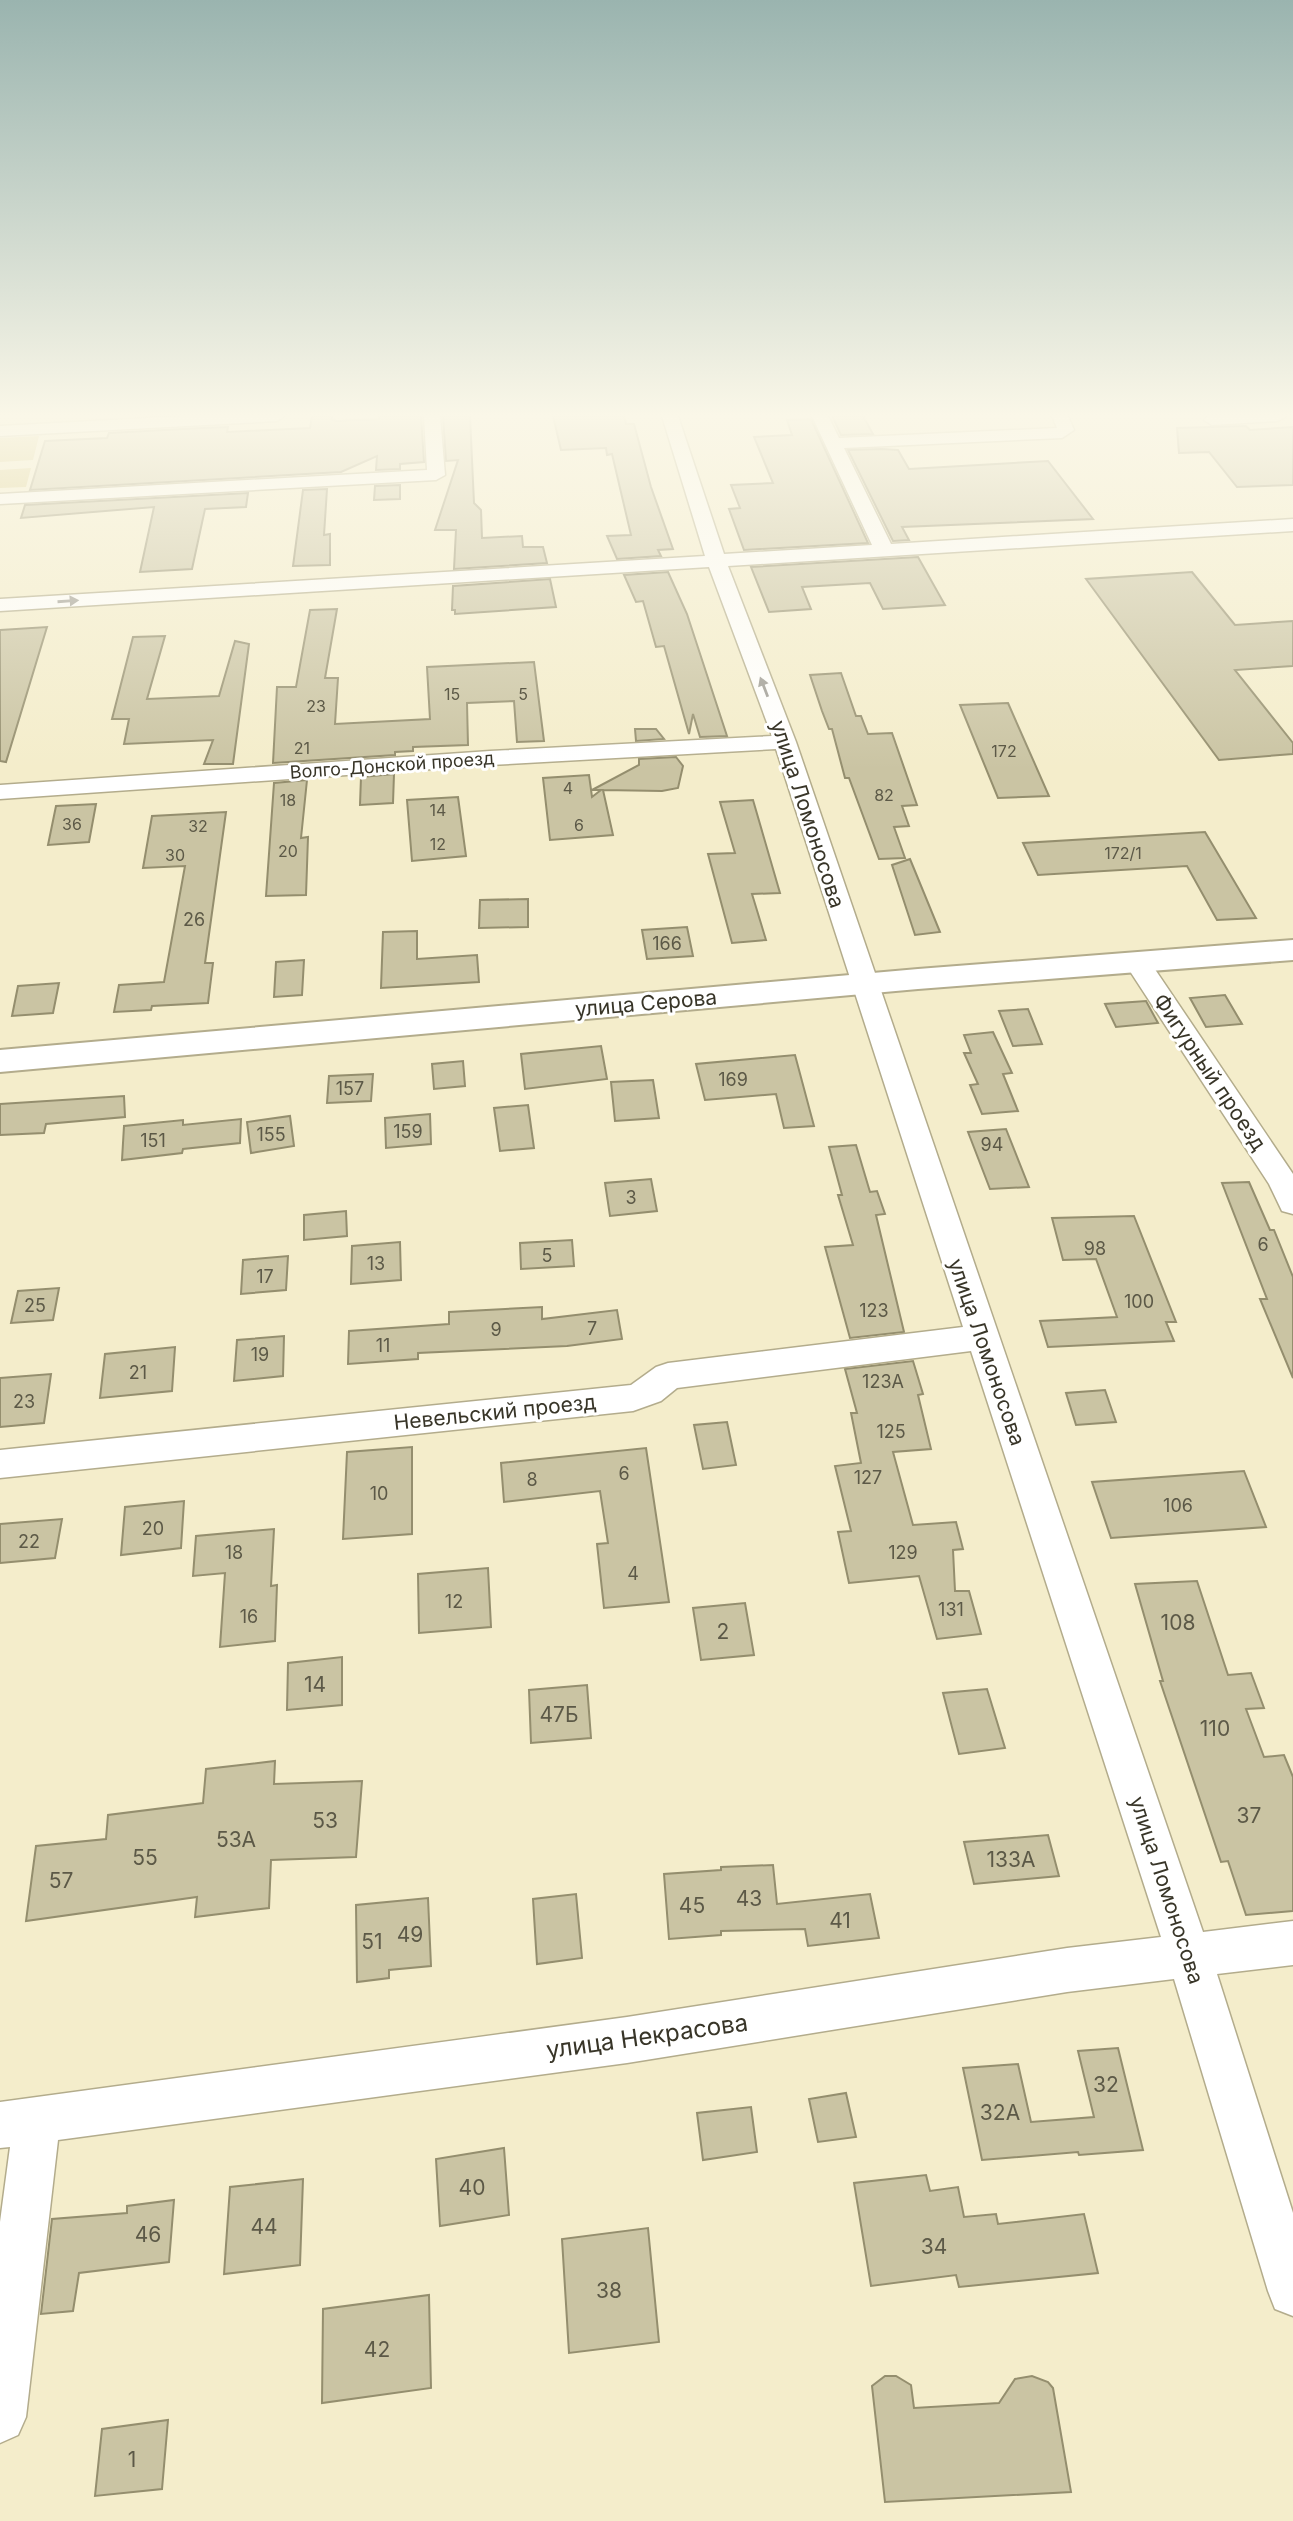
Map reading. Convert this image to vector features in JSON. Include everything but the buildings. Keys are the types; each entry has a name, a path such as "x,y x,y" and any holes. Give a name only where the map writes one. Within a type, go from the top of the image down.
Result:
{"main road":[{"name":"улица Серова","path":"0,1061 864,984 1293,950"}],"street":[{"name":"улица Ломоносова","path":"708,534 785,742 1189,1955 1293,2291"},
{"path":"876,534 884,550"},
{"path":"0,605 1152,534"},
{"name":"Волго-Донской проезд","path":"0,792 503,757 785,742"},
{"name":"Фигурный проезд","path":"1137,962 1290,1188"},
{"name":"Невельский проезд","path":"0,1464 633,1398 649,1392 668,1376 982,1336"},
{"name":"улица Некрасова","path":"19,2122 627,2040 1067,1970 1293,1943"},
{"path":"0,2417 19,2122"}]}
